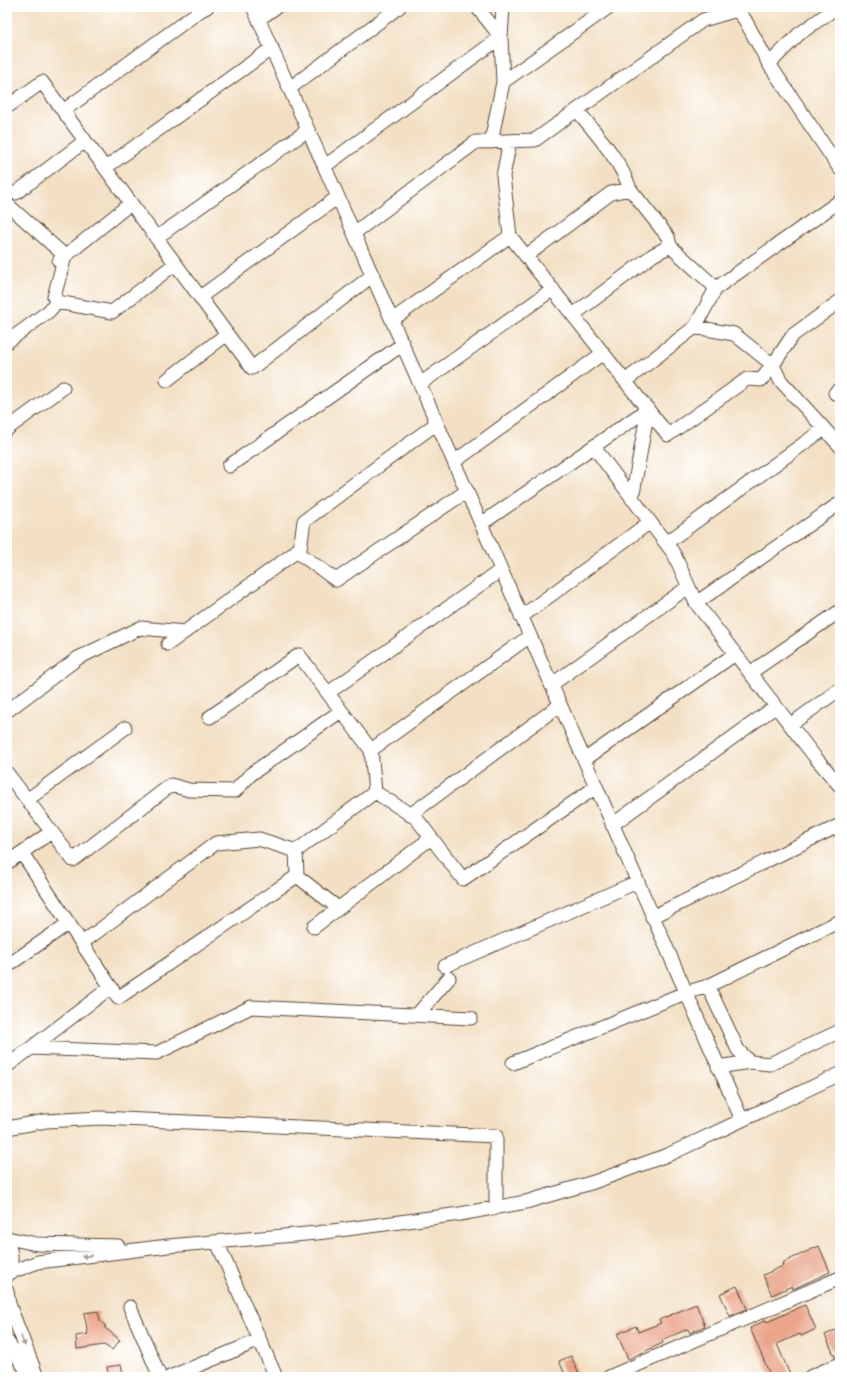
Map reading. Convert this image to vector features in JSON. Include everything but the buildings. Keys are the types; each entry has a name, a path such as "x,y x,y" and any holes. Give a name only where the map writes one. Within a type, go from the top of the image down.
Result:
{"street":[{"path":"63,111 207,7"},
{"path":"253,7 373,275 685,993 742,1120"},
{"path":"259,19 276,7"},
{"path":"290,88 399,7"},
{"path":"477,7 501,37"},
{"path":"491,142 503,82 501,37 503,7"},
{"path":"503,82 609,7"},
{"path":"769,64 799,34 837,7"},
{"path":"354,233 476,142 535,140 703,20 738,9 769,64 840,169"},
{"path":"325,166 501,37"},
{"path":"105,168 272,48"},
{"path":"7,107 42,82 252,368 373,275"},
{"path":"576,110 605,145 627,180 630,189 668,237 670,246 716,288"},
{"path":"156,238 308,130"},
{"path":"16,193 85,141"},
{"path":"510,141 503,176 510,236 668,435 747,379 761,380 773,365 793,334 840,300"},
{"path":"526,256 611,193 630,189"},
{"path":"200,297 338,197"},
{"path":"625,381 695,327 716,288 840,201"},
{"path":"131,203 61,259 54,297 57,302 112,312 175,264"},
{"path":"7,204 61,259"},
{"path":"392,320 510,236"},
{"path":"573,315 652,255 670,246"},
{"path":"420,384 553,289"},
{"path":"7,342 49,311 57,302"},
{"path":"695,327 734,334 773,365 780,380 840,446"},
{"path":"167,380 227,334"},
{"path":"228,466 402,344"},
{"path":"454,462 603,353"},
{"path":"7,429 63,388"},
{"path":"481,524 648,409"},
{"path":"632,499 648,409"},
{"path":"168,644 300,549 304,521 437,423"},
{"path":"666,543 824,429"},
{"path":"594,447 674,554 696,604 775,707 840,786"},
{"path":"296,551 336,580 466,491"},
{"path":"696,604 840,503"},
{"path":"521,617 650,522"},
{"path":"328,694 501,570"},
{"path":"551,685 688,587"},
{"path":"750,673 840,611"},
{"path":"7,711 78,658 140,628 185,632"},
{"path":"370,750 530,636"},
{"path":"584,760 735,654"},
{"path":"210,717 299,655 370,750 375,792 416,818 463,879 596,787"},
{"path":"790,725 840,689"},
{"path":"410,815 560,705"},
{"path":"612,825 775,707"},
{"path":"7,773 73,860 171,785 189,790 235,791 251,774 341,710"},
{"path":"27,800 125,728"},
{"path":"296,851 375,792"},
{"path":"652,917 840,824"},
{"path":"7,863 51,832"},
{"path":"314,926 431,838"},
{"path":"82,943 216,843 259,839 296,851"},
{"path":"296,851 297,876 338,908"},
{"path":"22,853 118,998 297,876"},
{"path":"417,1015 447,972 637,882"},
{"path":"513,1063 685,993 708,986 840,921"},
{"path":"7,966 69,923"},
{"path":"708,986 738,1050 750,1062"},
{"path":"7,1066 111,987"},
{"path":"31,1048 157,1053 251,1007 471,1018"},
{"path":"718,1067 750,1062 770,1064 840,1031"},
{"path":"8,1274 38,1262 168,1246 317,1233 460,1214 526,1202 594,1182 670,1154 840,1074"},
{"path":"7,1128 46,1121 100,1118 496,1136 496,1208"},
{"path":"7,1238 37,1244 168,1246"},
{"path":"217,1242 276,1377"},
{"path":"7,1243 11,1256 11,1266 8,1274"},
{"path":"609,1377 840,1278"},
{"path":"7,1291 9,1304 37,1377"},
{"path":"130,1307 160,1377"},
{"path":"7,1340 31,1377"},
{"path":"170,1377 260,1340"},
{"path":"810,1377 840,1364"}]}
